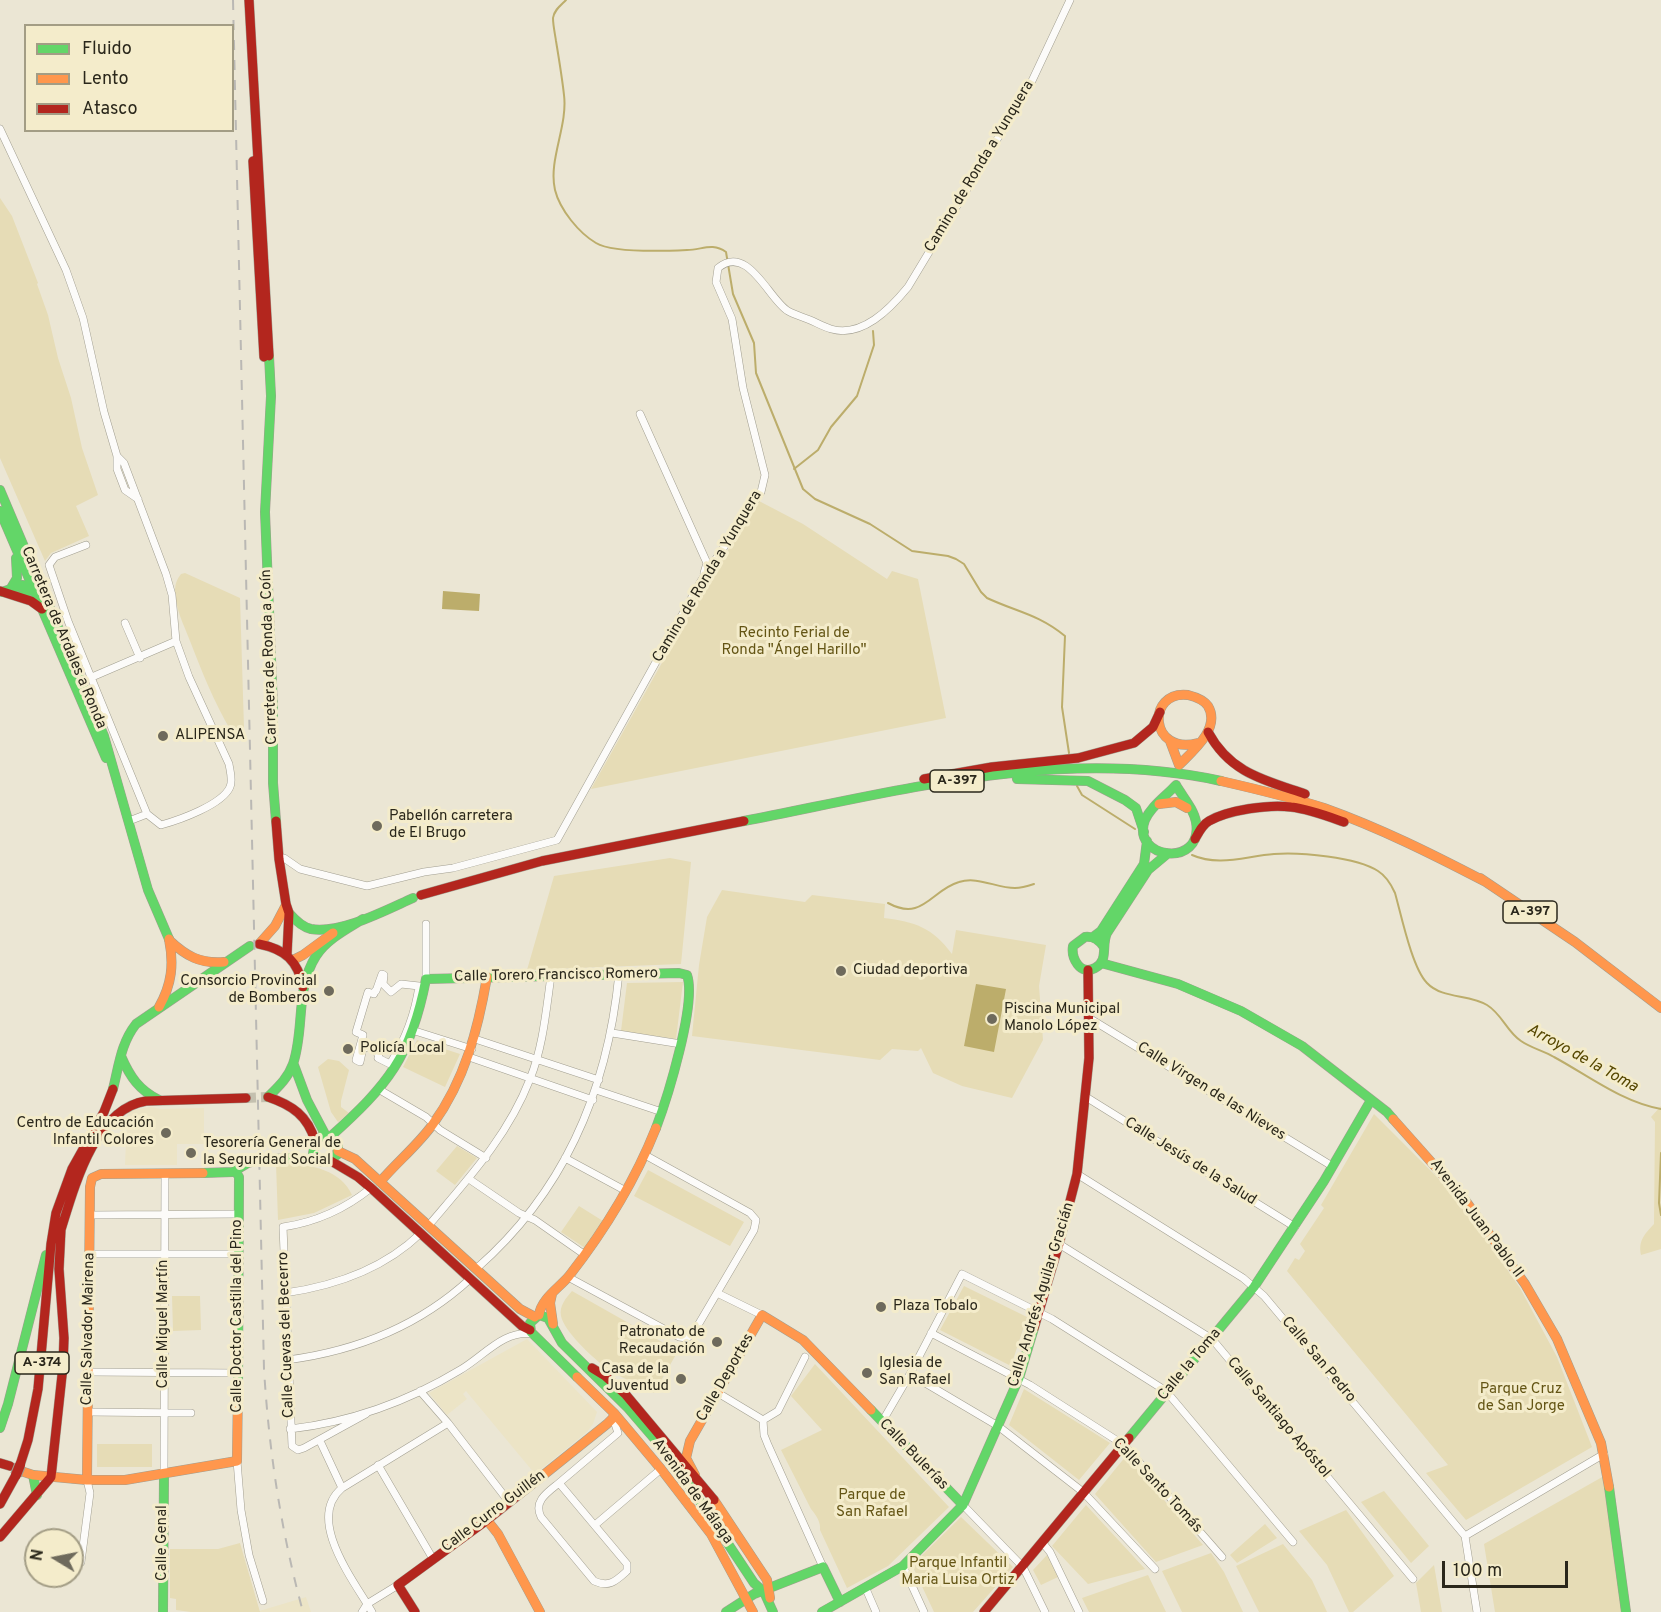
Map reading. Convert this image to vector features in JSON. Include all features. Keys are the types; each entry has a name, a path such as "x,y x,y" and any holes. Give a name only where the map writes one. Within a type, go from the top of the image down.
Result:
{"main road":[{"name":"Carretera de Ronda a Coín","path":"249,0 271,396 265,545 273,708 273,783 290,957"},
{"name":"Carretera de Ronda a Coín","path":"254,102 255,223 270,410"},
{"path":"255,223 264,253 261,258 262,278 259,292"},
{"name":"Carretera de Ardales a Ronda","path":"0,490 104,736 118,775 119,787"},
{"name":"Carretera de Ardales a Ronda","path":"0,511 119,787 149,894 169,939"},
{"path":"4,591 10,596 20,596 27,593 33,585 33,578 17,540 16,526"},
{"path":"4,591 17,579 15,547"},
{"path":"4,591 24,585 33,585 39,592 57,633 66,644"},
{"path":"20,596 42,609"},
{"path":"847,800 888,786 992,767 1078,758 1134,743 1153,727 1160,712 1170,698 1186,693 1194,695 1208,706 1211,724 1208,732 1179,765 1170,741 1160,728 1160,712"},
{"path":"1208,732 1214,745 1228,761 1246,774 1353,810 1397,828 1442,851 1484,881"},
{"path":"1170,741 1184,746 1198,742"},
{"name":"A-397","path":"363,919 452,885 536,863 847,800 972,778 1037,770 1109,768 1160,772 1228,782 1328,808 1395,835 1484,881 1575,942 1661,1008"},
{"path":"791,812 1026,778 1088,781 1125,800 1138,812 1145,836 1152,848 1166,855"},
{"path":"1195,839 1197,824 1176,785 1147,816 1144,864 1101,931 1093,937 1078,939 1071,950 1074,963 1088,970 1101,963 1104,955 1104,938 1148,870 1157,861 1166,855 1183,852 1195,839 1202,826 1210,820 1269,806 1283,806 1314,812 1372,831 1413,850 1501,898 1549,932 1575,942"},
{"path":"1159,804 1176,802 1190,811"},
{"path":"246,1098 160,1100 148,1094 135,1084 121,1056 127,1034 136,1024 159,1007 202,980 224,962 255,945 277,925 287,909 302,926 310,929 319,930 363,919"},
{"path":"318,1160 309,1123 288,1104 268,1097 283,1084 294,1065 303,988 315,958 322,949 363,919"},
{"path":"290,957 299,958 317,942 349,924"},
{"path":"1093,937 1104,947"},
{"path":"169,939 192,959 201,962 224,962"},
{"path":"159,1007 173,977 173,956 169,939"},
{"path":"255,945 277,948 290,957 301,976 303,988"},
{"name":"Avenida Juan Pablo II","path":"1101,963 1178,984 1241,1011 1302,1046 1387,1112 1465,1200 1526,1284 1557,1339 1604,1454 1626,1612"},
{"name":"Calle Andrés Aguilar Gracián","path":"822,1612 903,1566 963,1505 1019,1378 1059,1244 1077,1174 1086,1097 1088,970"},
{"name":"Calle Torero Francisco Romero","path":"426,979 680,973 687,975 690,983 681,1044"},
{"path":"376,1185 433,1124 458,1083 472,1048 487,978"},
{"path":"303,1158 313,1145 328,1136 380,1090 394,1072 415,1031 426,979"},
{"path":"537,1316 548,1318 552,1327 547,1336 533,1334 530,1323 537,1316 540,1307 585,1255 626,1191 645,1155 662,1112 681,1044"},
{"name":"A-374","path":"0,1504 17,1469 33,1424 38,1397 51,1259 50,1240 63,1191 78,1157 110,1099 121,1056"},
{"path":"165,1174 236,1172 250,1162 274,1158 331,1161 334,1159 338,1151 337,1142 328,1136 307,1100 294,1065"},
{"name":"A-374","path":"51,1259 82,1168 106,1127 116,1115 134,1103 160,1100"},
{"name":"Calle la Toma","path":"984,1612 1254,1287 1295,1227 1371,1100"},
{"name":"Avenida de Málaga","path":"338,1151 355,1159 376,1185 425,1229 477,1268 520,1309 537,1316"},
{"name":"Avenida de Málaga","path":"331,1161 376,1185"},
{"name":"Calle Doctor Castilla del Pino","path":"236,1172 239,1177 237,1461"},
{"name":"Calle Salvador Mairena","path":"87,1480 90,1186 92,1178 101,1174 165,1174"},
{"path":"0,1537 51,1477 63,1366 64,1338 59,1269 61,1229"},
{"name":"Avenida de Málaga","path":"425,1229 471,1279 533,1334 614,1415 661,1469 711,1534 753,1612"},
{"path":"0,1428 50,1240"},
{"path":"553,1292 550,1303 551,1315 560,1340"},
{"name":"Calle Deportes","path":"690,1441 762,1315"},
{"name":"Calle Bulerías","path":"762,1315 803,1340 963,1505"},
{"name":"Avenida de Málaga","path":"552,1327 560,1340 628,1408 671,1458 754,1583 766,1591"},
{"path":"583,1364 598,1371 616,1386 695,1475 767,1580 766,1591 771,1608"},
{"name":"Calle Curro Guillén","path":"398,1585 487,1520 614,1415"},
{"path":"669,1443 682,1444 690,1441"},
{"path":"690,1441 686,1458 695,1475"},
{"path":"17,1469 51,1477 125,1480 237,1461"},
{"path":"17,1469 37,1495"},
{"name":"Calle Genal","path":"163,1612 164,1474"},
{"path":"487,1520 498,1534 540,1612"},
{"path":"726,1612 754,1594 824,1567 840,1602"},
{"path":"398,1585 415,1612"}],"street":[{"name":"Camino de Ronda a Yunquera","path":"279,859 284,858 300,868 367,886 424,872 453,868 557,840 701,582 761,492 765,475 743,388 732,319 716,282 716,273 721,265 734,262 742,264 754,273 787,311 833,330 853,328 869,323 890,308 914,277 1031,83 1070,0"},
{"path":"0,129 3,142 66,270 83,318 104,412 117,456 124,463 139,499 172,595 176,642 229,764 232,779 230,787 220,800 161,825 147,814 68,621 50,565 55,557 86,545"},
{"path":"640,414 707,563 701,582"},
{"path":"125,623 140,658"},
{"path":"92,677 176,642"},
{"path":"129,821 147,814"},
{"path":"281,874 300,868"},
{"path":"426,924 426,979"},
{"path":"477,1268 526,1216 544,1191 565,1158 593,1100 612,1033 619,973"},
{"path":"382,974 384,975 383,984 391,992 401,984 419,986 411,1021 398,1051 390,1064 378,1058 374,1046 363,1048 360,1062 356,1060 363,1035 356,1032 368,992 374,994 382,974"},
{"path":"285,1293 328,1286 386,1260 425,1229 469,1179 507,1128 531,1078 546,1015 551,976"},
{"name":"Calle Virgen de las Nieves","path":"1089,1018 1332,1166"},
{"path":"415,1031 472,1048 537,1059 599,1080"},
{"path":"612,1033 681,1044"},
{"path":"472,1048 531,1078 593,1100"},
{"path":"380,1090 426,1117 433,1124 486,1158"},
{"path":"596,1090 662,1112"},
{"name":"Calle Jesús de la Salud","path":"1086,1097 1295,1227"},
{"path":"568,1277 679,1338 687,1338 694,1332 754,1230 756,1220 750,1213 645,1155"},
{"path":"565,1158 626,1191"},
{"name":"Calle Miguel Martín","path":"164,1474 165,1174"},
{"name":"Calle San Pedro","path":"1077,1174 1254,1287 1272,1305 1465,1536"},
{"path":"469,1179 535,1220 585,1255"},
{"name":"Calle Cuevas del Becerro","path":"376,1185 347,1205 325,1216 284,1227 290,1429 340,1421 390,1406 463,1369 501,1341 519,1334 533,1334"},
{"path":"90,1215 239,1214"},
{"name":"Calle Santiago Apóstol","path":"1059,1244 1212,1339 1413,1580"},
{"path":"90,1254 238,1254"},
{"path":"882,1422 910,1374 962,1274 1039,1312 1166,1391 1293,1542"},
{"path":"287,1360 325,1354 396,1330 432,1309 471,1279"},
{"path":"717,1293 762,1315"},
{"name":"Calle Santo Tomás","path":"931,1333 1019,1378 1124,1445 1222,1557"},
{"path":"763,1420 778,1411 805,1357"},
{"path":"89,1372 238,1373"},
{"path":"910,1374 998,1426 1083,1492 1155,1569"},
{"path":"420,1391 448,1423 509,1502"},
{"path":"718,1393 763,1420"},
{"path":"88,1412 191,1413"},
{"path":"290,1429 292,1446 298,1449 320,1441 366,1414"},
{"path":"559,1483 627,1564 627,1571 612,1583 602,1585 594,1581 537,1510 539,1502 559,1483 618,1433 614,1415"},
{"path":"763,1420 764,1435 768,1445 824,1567"},
{"path":"372,1612 338,1554 328,1528 327,1516 330,1502 342,1488 448,1423"},
{"path":"320,1441 342,1488"},
{"path":"1477,1612 1465,1536 1604,1454"},
{"path":"237,1461 249,1555 263,1601"},
{"path":"378,1465 433,1559"},
{"path":"595,1525 661,1469"},
{"path":"84,1539 90,1493 87,1480"},
{"name":"Calle Bulerías","path":"963,1505 1023,1567 1045,1612"},
{"path":"1042,1542 1050,1552 1079,1612"},
{"path":"903,1566 924,1612"},
{"name":"Calle Curro Guillén","path":"367,1604 398,1585"},
{"path":"866,1589 876,1612"},
{"path":"362,1612 367,1604"}],"shaded area":[{"path":"443,591 480,594 479,611 442,609"},
{"path":"976,984 1006,989 994,1052 964,1046"},
{"name":"Centro de Educación Infantil Colores","path":"150,1107 204,1108 204,1144 177,1144 177,1165 125,1165 127,1121 125,1121 129,1111"},
{"path":"527,1339 597,1412 587,1432 535,1474 466,1391 463,1394 467,1399 447,1415 429,1393"},
{"path":"306,1597 311,1612 256,1612"}],"green space":[{"path":"0,198 12,216 38,283 71,398 82,448 98,495 76,506 89,536 51,553 45,561 0,458"},
{"name":"Recinto Ferial de Ronda \"Ángel Harillo\"","path":"759,501 803,524 887,579 892,571 918,579 946,718 591,789 704,588"},
{"path":"185,573 240,598 244,728 231,731 209,687 183,623 176,604 175,588 178,578"},
{"path":"670,858 691,862 681,964 527,970 554,876"},
{"name":"Ciudad deportiva","path":"722,890 805,902 812,895 885,904 884,918 922,927 945,945 952,954 956,930 1046,945 1039,986 1043,1040 1012,1098 962,1086 933,1073 921,1048 918,1051 892,1049 880,1060 692,1036 699,965 707,917"},
{"path":"683,982 676,1039 621,1031 627,983"},
{"path":"417,1040 460,1054 445,1087 403,1067"},
{"path":"328,1059 339,1061 349,1070 341,1107 349,1113 338,1122 331,1112 318,1067"},
{"path":"1661,1106 1661,1249 1641,1255 1641,1241 1654,1224 1655,1122 1651,1117"},
{"name":"Parque Cruz de San Jorge","path":"1374,1114 1438,1178 1480,1230 1520,1288 1557,1357 1592,1447 1466,1520 1426,1473 1448,1465 1287,1271 1295,1258 1299,1260 1305,1251 1300,1244 1324,1208 1321,1205"},
{"path":"457,1146 477,1158 455,1185 436,1171"},
{"path":"287,1163 325,1170 341,1180 352,1195 314,1213 278,1220 276,1164"},
{"path":"648,1170 744,1222 730,1246 634,1196"},
{"path":"579,1206 603,1221 585,1248 561,1232"},
{"path":"964,1286 1027,1317 1011,1366 940,1330"},
{"path":"572,1291 678,1351 654,1393 610,1370 579,1343 567,1329 561,1316 561,1309"},
{"path":"172,1296 200,1296 201,1330 173,1331"},
{"name":"Parque de San Rafael","path":"815,1364 949,1507 888,1566 847,1588 820,1530 818,1519 781,1450 822,1430 791,1396"},
{"path":"1024,1389 1110,1443 1079,1480 1009,1425"},
{"path":"97,1444 152,1444 152,1467 97,1467"},
{"path":"1126,1456 1203,1545 1156,1562 1095,1494"},
{"path":"1604,1476 1626,1612 1495,1612 1484,1544"},
{"path":"1384,1491 1429,1546 1411,1563 1361,1502"},
{"path":"1086,1505 1145,1569 1088,1584 1052,1546"},
{"path":"1346,1510 1394,1576 1353,1612 1349,1612 1327,1565 1299,1531"},
{"name":"Parque Infantil Maria Luisa Ortiz","path":"961,1517 1013,1567 973,1612 934,1612 912,1565"},
{"path":"1265,1524 1277,1538 1237,1563 1230,1555"},
{"path":"240,1543 260,1612 176,1610 176,1599 170,1598 170,1549 218,1549"},
{"path":"1283,1544 1312,1580 1327,1612 1259,1612 1236,1566"},
{"path":"1211,1553 1224,1572 1243,1612 1182,1612 1162,1571"},
{"path":"1047,1555 1058,1577 1041,1585 1033,1570"},
{"path":"1434,1565 1442,1612 1421,1612 1416,1583"},
{"path":"1148,1575 1166,1612 1089,1612 1082,1598"}],"waterway":[{"name":"Arroyo de la Toma","path":"566,0 556,10 553,18 564,107 554,179 555,190 566,213 583,233 604,246 653,251 716,247 726,252 733,294 754,343 756,373 803,489 815,499 870,524 912,551 956,559 964,564 987,598 1036,618 1065,636 1062,707 1069,753"},
{"path":"794,469 818,450 831,427 857,396 874,345 873,331"},
{"name":"Arroyo de la Toma","path":"1077,786 1082,795 1135,829"},
{"name":"Arroyo de la Toma","path":"1192,855 1212,860 1233,860 1274,854 1313,855 1356,862 1378,871 1388,880 1395,893 1412,953 1427,983 1440,992 1487,1005 1497,1013 1512,1033 1525,1043 1633,1101 1661,1109"},
{"path":"888,903 900,908 918,907 949,886 973,880 1015,888 1034,884"},
{"name":"Arroyo de la Toma","path":"1661,1153 1659,1203 1661,1215"}],"tunnel":[{"path":"246,1098 268,1097"}],"railway":[{"path":"233,0 234,24"},
{"path":"234,44 264,1369 277,1491 288,1552 303,1612"}],"traffic: fast":[{"path":"269,356 271,396 265,512 276,821"},
{"path":"0,490 104,736 148,890 169,939"},
{"path":"0,511 106,758"},
{"path":"11,588 17,578 16,558"},
{"path":"20,596 31,590 33,582"},
{"path":"2,592 22,585 34,587"},
{"path":"744,821 922,786 1041,770 1101,768 1161,771 1221,781"},
{"path":"1017,779 1088,781 1136,808 1144,832"},
{"path":"1176,785 1195,817 1195,837 1189,847 1179,852 1168,853 1157,850 1148,843 1143,833 1148,815 1176,785"},
{"path":"1093,937 1101,931 1144,864 1147,841"},
{"path":"1104,947 1096,939 1085,937 1073,946 1073,956 1085,970 1099,965 1102,961 1107,933 1148,870 1166,855"},
{"path":"289,913 305,927 323,930 349,925 413,898"},
{"path":"268,1097 286,1078 293,1064 309,969 316,956 331,939 363,919"},
{"path":"113,1089 124,1047 136,1024 250,946"},
{"path":"1101,963 1178,984 1241,1011 1302,1046 1393,1119"},
{"path":"330,1137 382,1085 394,1068 413,1029 426,979 679,973 687,975 688,1007 679,1051 656,1128"},
{"path":"121,1056 136,1082 159,1100"},
{"path":"294,1065 307,1100 326,1136"},
{"path":"1129,1438 1254,1287 1324,1181 1371,1100"},
{"path":"203,1173 233,1172 248,1163 260,1160 289,1158 327,1162 337,1155 338,1146 334,1139 322,1136 315,1141 313,1154 318,1160"},
{"path":"236,1172 239,1177 238,1384"},
{"path":"0,1428 46,1255"},
{"path":"577,1377 531,1332 530,1323 539,1315 548,1318 562,1343 628,1408 671,1458 754,1583 764,1592 773,1612"},
{"path":"822,1612 903,1566 963,1505 1019,1378 1034,1328"},
{"path":"871,1410 963,1505"},
{"path":"163,1612 164,1474"},
{"path":"33,1475 37,1495"},
{"path":"1609,1487 1626,1612"},
{"path":"726,1612 754,1594 823,1567 840,1602"}],"traffic: slow":[{"path":"1170,741 1179,765 1198,746 1208,731 1211,723 1208,706 1200,699 1188,695 1174,696 1165,702 1160,711 1159,722 1162,732 1170,740 1182,744 1198,743"},
{"path":"1221,781 1324,808 1405,842 1484,881"},
{"path":"1159,804 1176,802 1187,808"},
{"path":"1480,878 1575,942 1661,1008"},
{"path":"259,944 275,926 286,905"},
{"path":"293,960 333,933"},
{"path":"159,1007 171,974 169,939"},
{"path":"169,940 194,958 208,962 224,962"},
{"path":"380,1182 427,1132 454,1090 469,1054 487,977"},
{"path":"1393,1119 1465,1200 1525,1284 1557,1339 1601,1443 1609,1487"},
{"path":"539,1315 543,1304 569,1276 606,1223 628,1186 656,1128"},
{"path":"338,1151 355,1159 520,1309 535,1317"},
{"path":"87,1480 90,1187 92,1178 101,1174 203,1173"},
{"path":"552,1294 550,1303 553,1324"},
{"path":"695,1475 686,1458 690,1441 762,1315 803,1340 871,1410"},
{"path":"577,1377 614,1413 711,1534 753,1612"},
{"path":"24,1472 33,1475 87,1480 125,1480 237,1461 238,1384"},
{"path":"531,1485 607,1424 613,1418 614,1413"},
{"path":"714,1500 767,1580 770,1598"},
{"path":"487,1520 498,1534 540,1612"}],"traffic: jam":[{"path":"249,0 269,356"},
{"path":"253,161 264,357"},
{"path":"0,591 31,601 42,609"},
{"path":"924,779 992,767 1078,758 1134,743 1153,727 1160,712"},
{"path":"1208,732 1217,746 1238,766 1262,779 1305,794"},
{"path":"1195,839 1203,827 1217,817 1260,807 1298,808 1344,822"},
{"path":"276,821 286,904"},
{"path":"421,895 542,861 744,821"},
{"path":"286,904 289,913 287,954"},
{"path":"259,944 276,949 289,958 298,970 303,987"},
{"path":"1034,1328 1077,1174 1089,1058 1088,970"},
{"path":"20,1465 28,1440 38,1389 51,1244 56,1213 72,1169 104,1112 113,1089"},
{"path":"268,1097 298,1113 308,1125 315,1141"},
{"path":"59,1236 71,1197 88,1155 112,1119 128,1107 146,1101 246,1098"},
{"path":"331,1161 358,1177 371,1188 522,1326 530,1330"},
{"path":"0,1537 51,1477 63,1366 64,1338 59,1269 61,1229"},
{"path":"592,1368 605,1376 626,1395 714,1500"},
{"path":"984,1612 1129,1438"},
{"path":"0,1463 10,1466"},
{"path":"16,1475 20,1465"},
{"path":"0,1504 16,1475"},
{"path":"415,1612 398,1585 531,1485"}],"place":[{"name":"ALIPENSA","path":"163,736"},
{"name":"Pabellón carretera de El Brugo","path":"377,826"},
{"name":"Ciudad deportiva","path":"841,971"},
{"name":"Consorcio Provincial de Bomberos","path":"329,991"},
{"name":"Piscina Municipal Manolo López","path":"992,1019"},
{"name":"Policía Local","path":"348,1049"},
{"name":"Centro de Educación Infantil Colores","path":"166,1133"},
{"name":"Tesorería General de la Seguridad Social","path":"191,1153"},
{"name":"Plaza Tobalo","path":"881,1307"},
{"name":"Patronato de Recaudación","path":"717,1342"},
{"name":"Iglesia de San Rafael","path":"867,1373"},
{"name":"Casa de la Juventud","path":"681,1379"}]}
